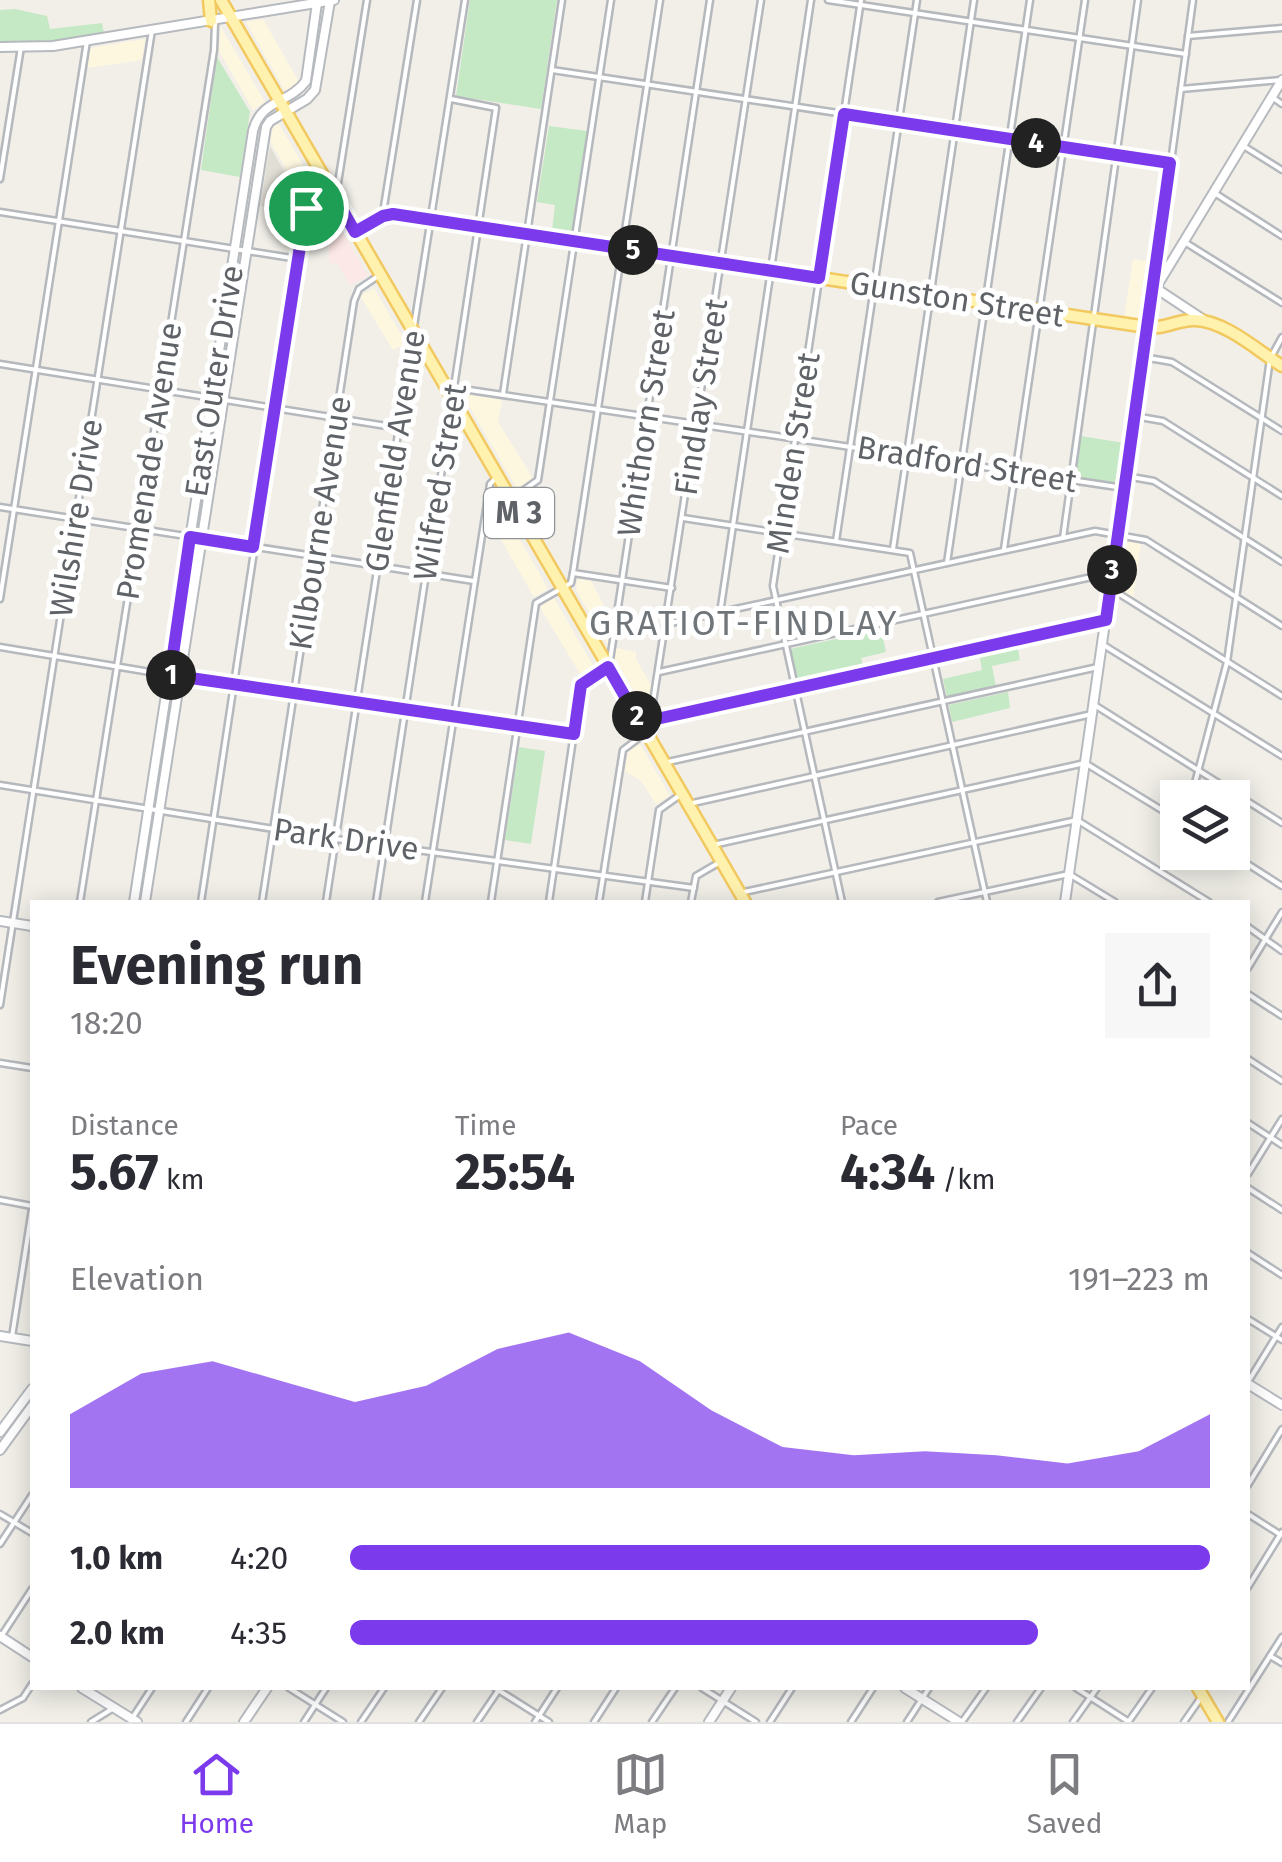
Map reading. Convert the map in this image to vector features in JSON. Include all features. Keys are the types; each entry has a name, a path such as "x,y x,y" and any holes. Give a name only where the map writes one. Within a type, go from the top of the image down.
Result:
{"main road":[{"path":"208,0 213,21"},
{"name":"M 3","path":"221,0 453,393 742,898"},
{"path":"355,232 383,216"},
{"name":"Gunston Street","path":"383,216 479,226 1147,328 1186,320 1205,321"},
{"path":"1205,321 1282,366"},
{"path":"1200,1691 1218,1722"}],"street":[{"path":"0,47 87,41 332,0 318,83 311,96 257,118"},
{"path":"202,900 306,206 338,182 367,0"},
{"path":"383,216 416,0"},
{"name":"Glenfield Avenue","path":"326,900 465,0"},
{"path":"503,394 562,0"},
{"path":"510,498 538,480 611,0"},
{"path":"491,900 536,603 571,583 574,573 660,0"},
{"name":"Whithorn Street","path":"608,667 710,0"},
{"name":"Findlay Street","path":"599,900 623,750 646,733 652,720 761,0"},
{"path":"720,613 811,0"},
{"path":"828,0 1186,54"},
{"path":"836,541 917,0"},
{"path":"892,549 974,0"},
{"path":"947,563 1030,0"},
{"path":"1004,550 1086,0"},
{"path":"1063,538 1138,0"},
{"path":"1065,900 1193,0"},
{"name":"Minden Street","path":"842,900 773,586 861,2"},
{"path":"257,118 268,124 302,86 307,76 317,3"},
{"name":"Promenade Avenue","path":"80,900 214,50 213,21"},
{"path":"314,28 326,29"},
{"path":"1188,36 1282,28"},
{"name":"Wilshire Drive","path":"0,1005 152,30"},
{"path":"0,600 87,41"},
{"path":"0,179 22,47"},
{"path":"552,70 1170,163"},
{"path":"1181,89 1282,80"},
{"path":"1154,287 1282,80"},
{"path":"302,86 311,96"},
{"path":"1272,97 1282,104"},
{"name":"Wilfred Street","path":"376,900 496,108 450,99"},
{"name":"East Outer Drive","path":"145,900 170,675 257,118"},
{"name":"East Outer Drive","path":"134,900 180,677 268,124"},
{"path":"1242,145 1282,170"},
{"path":"1213,192 1282,236"},
{"path":"0,212 298,259"},
{"path":"1183,240 1282,303"},
{"name":"Kilbourne Avenue","path":"262,900 356,294 381,275"},
{"path":"1154,287 1205,321"},
{"path":"1196,780 1227,662 1270,358 1282,338"},
{"path":"1143,357 1172,362 1282,431"},
{"path":"0,364 399,428"},
{"name":"Bradford Street","path":"453,393 503,394 1124,488"},
{"path":"1134,416 1163,421 1282,496"},
{"name":"Bradford Street","path":"1126,476 1154,480 1282,562"},
{"path":"425,900 490,484 498,477"},
{"path":"0,507 474,581"},
{"path":"682,518 910,552 987,900"},
{"path":"666,624 1095,531 1146,540 1282,626"},
{"path":"574,573 672,588"},
{"path":"659,672 1086,578 1112,577"},
{"path":"1110,588 1282,696"},
{"path":"652,720 1106,620"},
{"path":"1102,644 1282,756"},
{"path":"0,647 294,696 574,734"},
{"path":"549,900 581,685 608,667"},
{"path":"663,762 1099,667"},
{"path":"688,806 1093,709 1282,823"},
{"path":"711,846 1085,763 1160,809"},
{"name":"Park Drive","path":"0,784 213,820 694,888"},
{"path":"645,900 659,810 682,794"},
{"path":"742,898 836,872 1077,820 1206,900"},
{"path":"691,900 696,876 720,862"},
{"path":"1250,865 1282,886"},
{"path":"947,900 1069,874 1113,900"},
{"path":"1250,965 1282,912"},
{"path":"0,921 30,926"},
{"path":"1250,928 1282,951"},
{"path":"1250,995 1282,1016"},
{"path":"1250,1060 1282,1081"},
{"path":"0,1064 30,1068"},
{"path":"1250,1171 1282,1119"},
{"path":"1250,1124 1282,1145"},
{"path":"1250,1189 1282,1210"},
{"path":"0,1200 30,1207"},
{"path":"30,1216 4,1338 30,1341"},
{"path":"1250,1255 1282,1275"},
{"path":"1250,1320 1279,1339"},
{"path":"1250,1381 1279,1339 1282,1327"},
{"path":"1250,1385 1282,1405"},
{"path":"0,1432 30,1391"},
{"path":"0,1450 30,1409"},
{"path":"1250,1481 1282,1429"},
{"path":"0,1544 30,1499"},
{"path":"0,1514 30,1532"},
{"path":"1250,1515 1282,1534 1250,1584"},
{"path":"30,1592 0,1637 30,1655"},
{"path":"1250,1687 1282,1637"},
{"path":"1270,1656 1282,1663"},
{"path":"0,1710 22,1698 30,1687"},
{"path":"88,1690 134,1720 151,1690"},
{"path":"186,1722 207,1690"},
{"path":"244,1722 266,1690"},
{"path":"292,1690 343,1722"},
{"path":"304,1722 325,1690"},
{"path":"362,1722 383,1690"},
{"path":"420,1722 441,1690"},
{"path":"477,1722 497,1690"},
{"path":"501,1690 537,1719 549,1722"},
{"path":"537,1719 557,1690"},
{"path":"594,1722 615,1690"},
{"path":"652,1722 673,1690"},
{"path":"705,1690 756,1722"},
{"path":"709,1722 730,1690"},
{"path":"770,1722 791,1690"},
{"path":"851,1722 872,1690"},
{"path":"908,1690 960,1722 984,1690"},
{"path":"907,1722 928,1690"},
{"path":"1017,1722 1040,1690"},
{"path":"1079,1690 1129,1722 1151,1690"},
{"path":"1073,1722 1095,1690"},
{"path":"1228,1722 1248,1690"},
{"path":"1184,1722 1200,1691"},
{"path":"91,1722 113,1707"},
{"path":"113,1707 121,1722"}],"shaded area":[{"path":"263,19 299,82 285,91 246,22"},
{"path":"221,27 265,102 253,110 219,51"},
{"path":"145,39 142,60 87,68 90,48"},
{"path":"279,124 319,192 305,200 270,141 273,127"},
{"path":"270,146 302,203 300,212 260,206"},
{"path":"324,200 368,276 350,285 338,264 329,263 329,242 311,210"},
{"path":"1133,259 1151,262 1141,322 1124,319"},
{"path":"374,288 406,343 393,350 360,296"},
{"path":"461,392 502,400 498,422 534,480 517,489"},
{"path":"493,492 548,589 534,597 489,519"},
{"path":"1124,540 1141,542 1133,599 1115,587"},
{"path":"577,579 591,581 611,619 608,646 576,590"},
{"path":"554,598 595,669 582,677 541,609 541,604"},
{"path":"616,648 636,652 652,687 648,714 615,659"},
{"path":"640,744 670,796 656,804 641,781 625,771 628,751"}],"green space":[{"path":"470,0 557,0 541,109 456,96"},
{"path":"0,10 47,16 50,29 102,23 104,34 0,43"},
{"path":"217,57 250,112 240,177 201,170"},
{"path":"549,126 587,131 571,234 552,231 555,205 537,202"},
{"path":"1081,436 1124,443 1118,483 1075,477"},
{"path":"881,629 886,652 861,658 864,669 798,684 790,649"},
{"path":"1017,644 1020,660 992,666 996,686 947,697 943,679 982,670 979,652"},
{"path":"1008,692 1010,708 952,722 949,705"},
{"path":"519,747 545,751 531,844 505,840"}],"district":[{"name":"GRATIOT-FINDLAY","path":"744,623"}],"route":[{"path":"844,114 1170,163 1106,620 652,720 646,733 608,667 582,682 574,734 170,675 190,537 253,547 306,208 331,190 355,232 393,214 819,278 844,114"}]}
